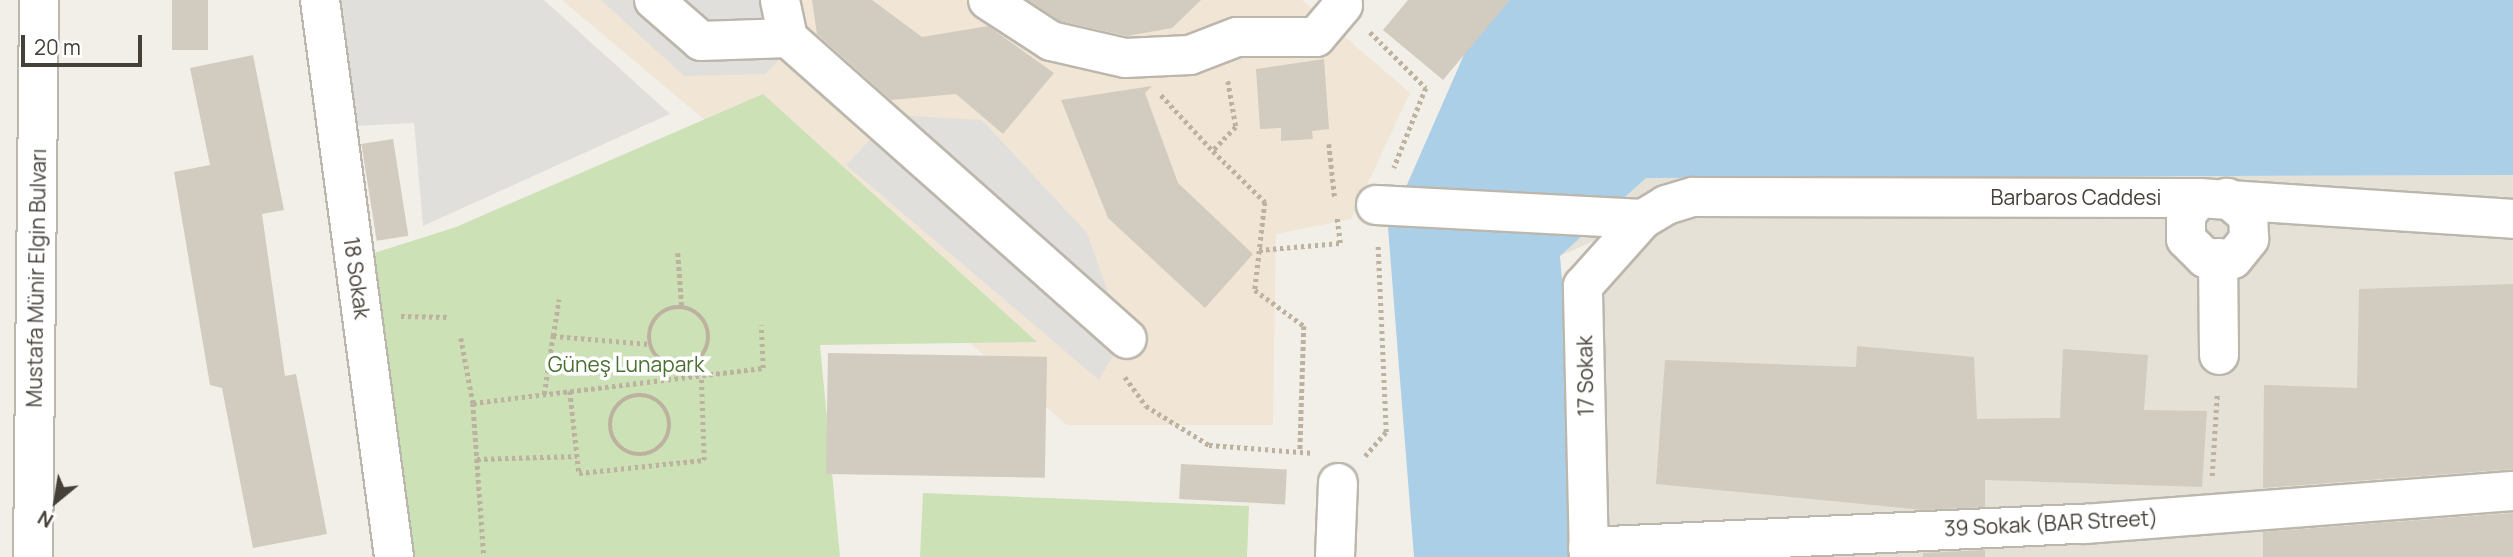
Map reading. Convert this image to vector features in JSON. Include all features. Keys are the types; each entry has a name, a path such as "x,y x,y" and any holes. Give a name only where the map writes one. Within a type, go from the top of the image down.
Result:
{"street":[{"name":"Mustafa Münir Elgin Bulvarı","path":"33,557 39,0"},
{"name":"18 Sokak","path":"320,0 394,557"},
{"path":"654,0 701,41 788,38"},
{"path":"780,0 788,38 1127,339"},
{"path":"988,0 1051,41 1149,57 1190,55 1221,41 1315,37 1351,13"},
{"name":"Barbaros Caddesi","path":"1643,219 1693,197 2213,198 2513,219"},
{"path":"2213,198 2248,216 2249,240 2233,259 2218,258 2205,258 2186,239 2186,215 2213,198"},
{"path":"1376,205 1643,219"},
{"name":"17 Sokak","path":"1589,552 1583,286 1643,219"},
{"path":"2218,258 2219,355"},
{"path":"1335,557 1339,463"},
{"name":"39 Sokak (BAR Street)","path":"1589,552 2210,514 2513,491"}],"path":[{"path":"1127,339 1122,373 1146,406 1209,445 1300,452 1339,463 1367,453 1387,432 1376,205 1426,88 1351,13"},
{"path":"1213,151 1236,127 1221,41"},
{"path":"1149,57 1147,80 1265,202 1255,290 1304,326 1300,452"},
{"path":"1259,250 1340,243 1329,144"},
{"path":"677,253 682,307"},
{"path":"544,394 559,299"},
{"path":"682,307 700,316 709,335 697,362 677,367 659,360 650,344 657,317 682,307"},
{"path":"473,403 763,368 761,325"},
{"path":"553,336 650,344"},
{"path":"461,338 473,403 484,557"},
{"path":"2210,514 2219,355"},
{"path":"677,367 679,378"},
{"path":"570,391 579,473 704,460 702,375"},
{"path":"630,384 633,396"},
{"path":"633,396 653,397 670,422 664,442 643,454 620,447 611,432 612,413 633,396"},
{"path":"1339,463 1367,453"},
{"path":"643,454 644,466"},
{"path":"477,458 577,456"}],"shaded area":[{"path":"340,0 544,0 670,114 423,226 414,123 356,126"},
{"path":"562,0 1302,0 1410,93 1351,219 1276,234 1273,425 1067,425"},
{"path":"601,0 797,0 808,27 766,74 684,76"},
{"path":"893,115 982,120 1087,233 1124,337 1099,380 846,165"},
{"path":"2513,175 2513,557 1589,557 1583,286 1641,220 1560,256 1646,178"}],"green space":[{"name":"Güneş Lunapark","path":"763,94 1037,342 820,345 840,557 408,557 368,255 456,227"},
{"path":"923,493 1249,506 1247,557 920,557"}],"water":[{"path":"1488,0 2513,0 2513,175 1646,178 1560,256 1585,557 1414,557 1388,228"}],"building":[{"path":"172,0 208,0 208,50 172,50"},
{"path":"812,0 872,0 922,37 988,26 1054,73 1003,134 956,94 891,100 817,34"},
{"path":"1028,0 1201,0 1172,28 1127,36 1060,21"},
{"path":"1408,0 1510,0 1443,80 1383,30"},
{"path":"253,55 284,210 262,214 285,376 296,374 327,534 253,548 222,388 210,385 174,172 210,165 190,68"},
{"path":"1324,59 1329,129 1312,131 1313,139 1281,141 1281,128 1260,129 1256,69"},
{"path":"1152,86 1145,93 1178,183 1253,254 1205,308 1108,218 1061,100"},
{"path":"393,139 408,236 377,241 361,144"},
{"path":"2513,284 2513,469 2263,488 2264,385 2357,388 2359,289"},
{"path":"1857,346 1974,357 1977,419 2060,418 2063,349 2148,355 2144,410 2207,411 2202,487 1985,480 1985,507 1924,510 1656,484 1665,360 1856,367"},
{"path":"828,353 1047,357 1045,478 826,474"},
{"path":"1181,464 1287,470 1285,504 1179,499"},
{"path":"2513,513 2513,557 2263,557 2263,532"},
{"path":"1985,550 1985,557 1923,557 1923,553"}]}
